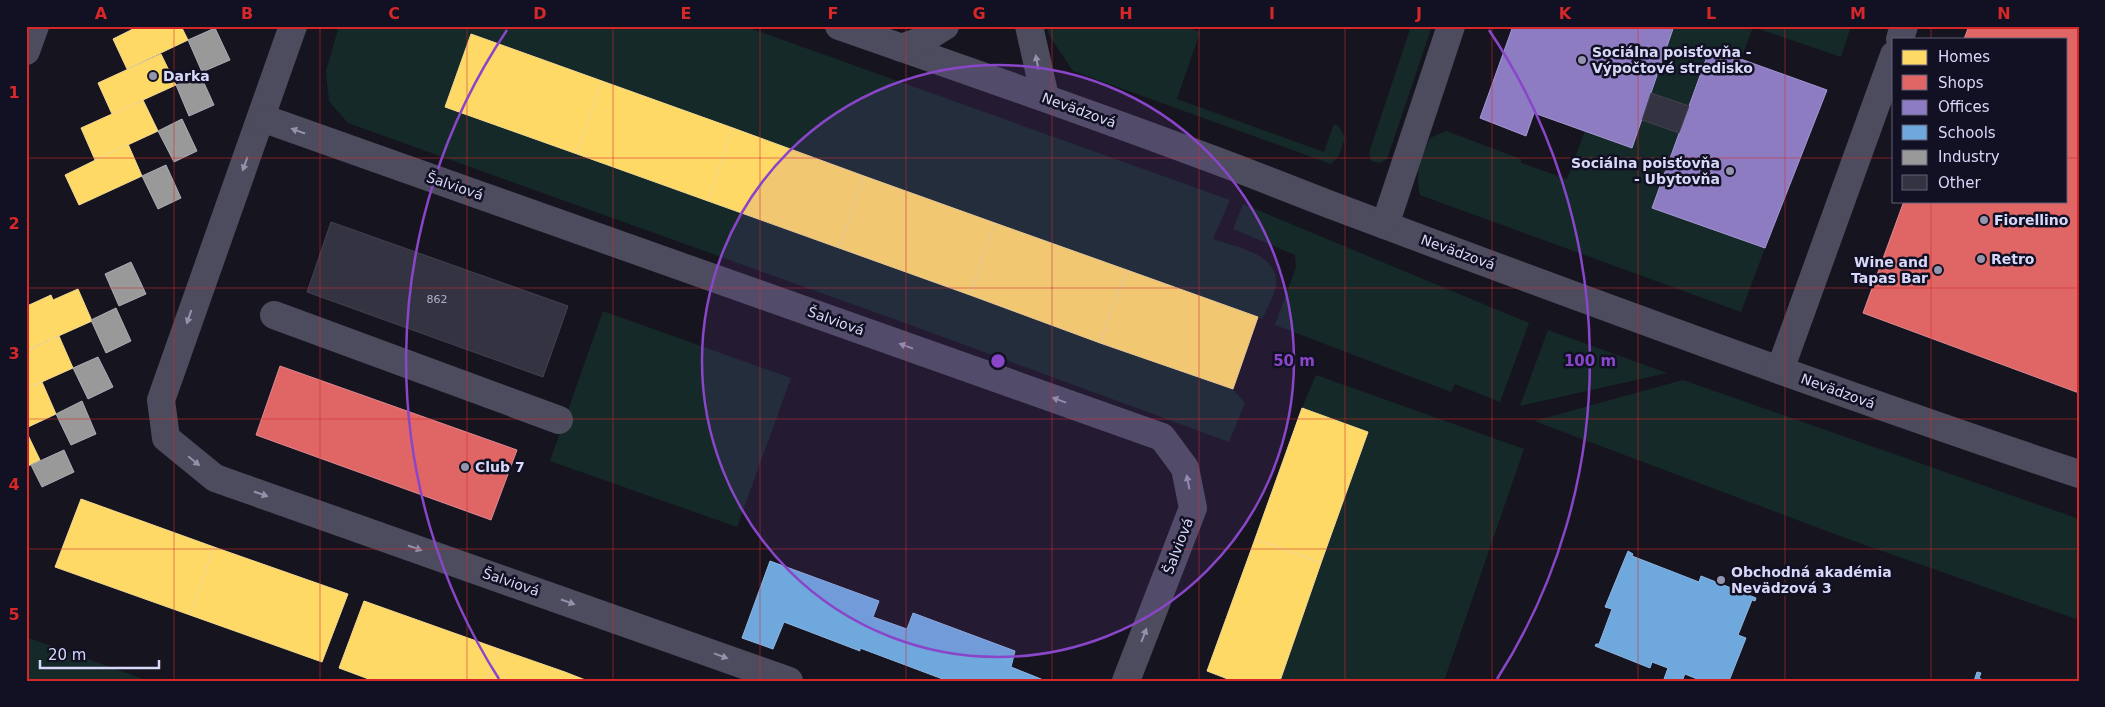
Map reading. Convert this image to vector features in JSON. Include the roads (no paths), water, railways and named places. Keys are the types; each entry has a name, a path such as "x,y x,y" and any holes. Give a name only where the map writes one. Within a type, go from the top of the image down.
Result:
{"street":[{"path":"26,51 35,26"},
{"name":"Šalviová","path":"293,26 161,400 166,438 215,478 789,681"},
{"name":"Nevädzová","path":"839,26 1045,97 1385,225 1780,370 2079,474"},
{"path":"901,48 921,41 945,26"},
{"path":"1029,26 1045,97"},
{"path":"1385,225 1451,26"},
{"path":"1900,38 1904,26"},
{"path":"1780,370 1892,61"},
{"name":"Šalviová","path":"262,118 1162,437 1186,468 1193,508 1126,681"},
{"path":"274,315 560,420"}],"place":[{"name":"Sociálna poisťovňa - Výpočtové stredisko","path":"1582,60"},
{"name":"Darka","path":"153,76"},
{"name":"Sociálna poisťovňa - Ubytovňa","path":"1730,171"},
{"name":"Fiorellino","path":"1984,220"},
{"name":"Retro","path":"1981,259"},
{"name":"Wine and Tapas Bar","path":"1938,270"},
{"name":"Club 7","path":"465,467"},
{"name":"Obchodná akadémia Nevädzová 3","path":"1721,580"}]}
